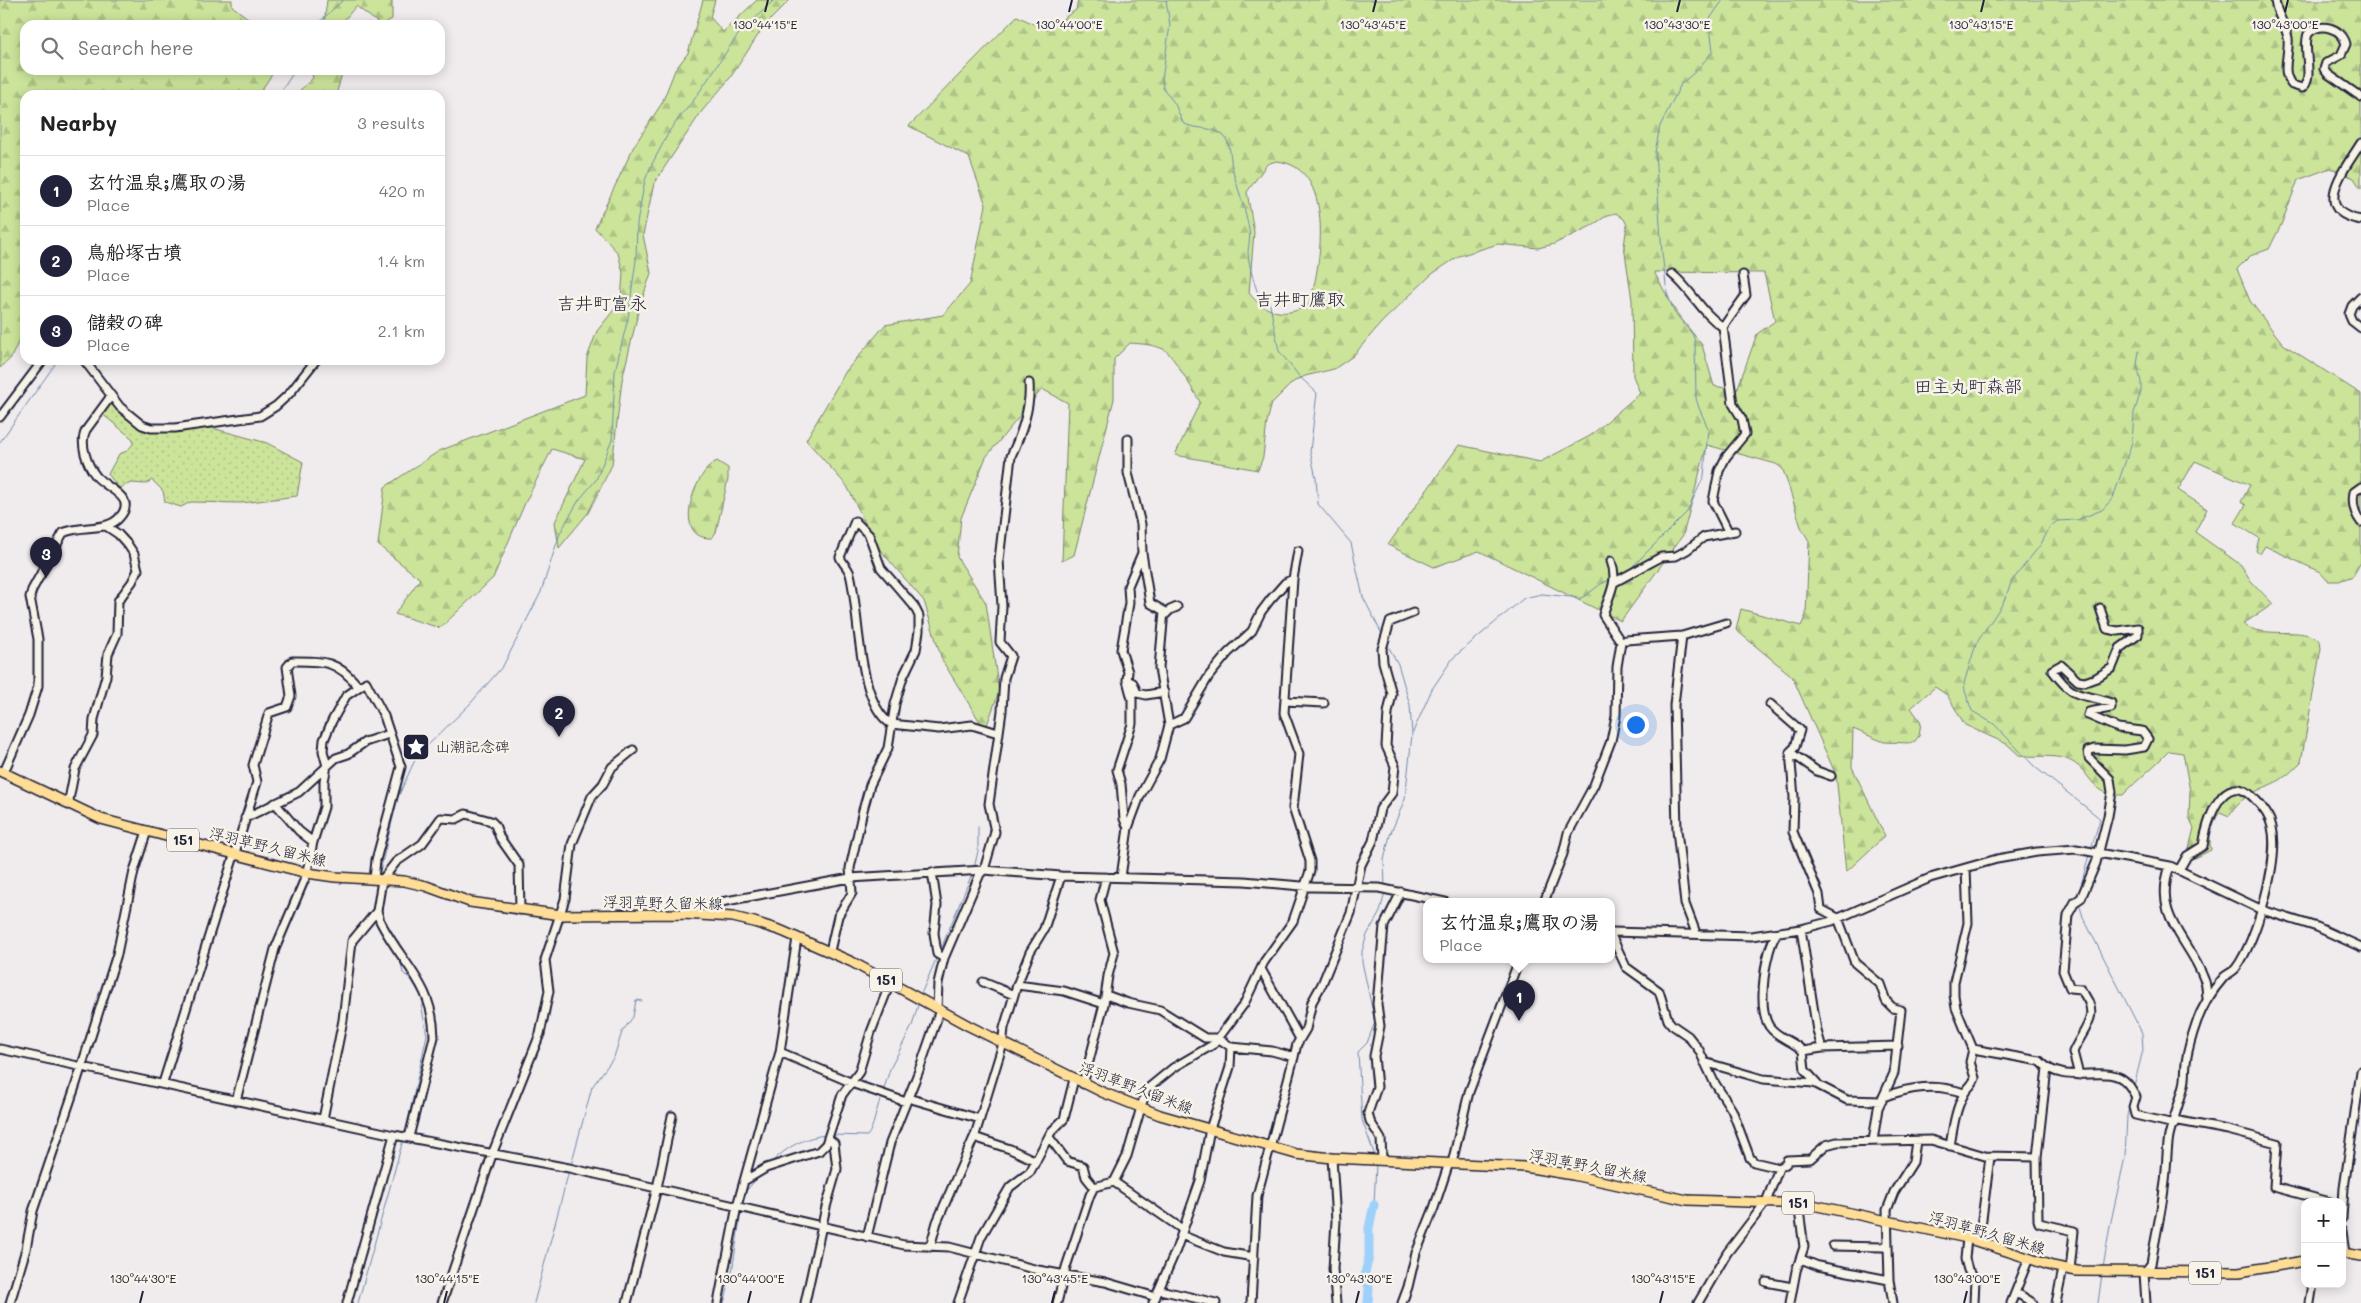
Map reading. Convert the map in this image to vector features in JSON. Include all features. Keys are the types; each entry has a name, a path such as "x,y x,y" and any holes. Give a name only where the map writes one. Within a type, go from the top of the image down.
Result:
{"main road":[{"name":"浮羽草野久留米線","path":"2,772 101,820 307,873 418,884 470,902 561,915 682,914 733,917 830,951 1074,1080 1141,1108 1296,1154 1332,1158 1378,1159 1549,1170 1687,1200 1798,1203 1967,1238 2066,1269 2144,1273 2246,1272 2301,1262"},
{"path":"2346,1253 2361,1256"}],"street":[{"path":"2275,0 2276,9 2288,39 2285,65 2288,81 2292,86 2302,88 2306,84 2308,76 2305,42 2308,34 2316,28 2328,28 2341,34 2346,44 2341,55 2326,63 2324,69 2328,74 2361,97"},
{"path":"2361,143 2337,180 2335,188 2337,207 2341,214 2361,220"},
{"path":"1672,274 1685,284 1712,320 1723,327"},
{"path":"1615,582 1661,557 1676,556 1704,537 1732,532 1714,501 1719,471 1726,457 1745,434 1742,419 1733,404 1723,327 1746,295 1742,275"},
{"path":"2361,297 2352,306 2349,314 2352,321 2361,328"},
{"path":"0,417 39,365"},
{"path":"88,365 111,396 132,418 142,425 151,428 189,427 260,416 276,406 290,393 312,365"},
{"path":"940,956 980,874 984,870 995,832 990,804 1002,711 1004,678 1011,656 1000,642 1002,606 999,560 1011,456 1017,444 1029,399 1028,383"},
{"path":"2,772 29,715 38,686 38,639 30,597 32,590 63,534 70,530 106,526 116,521 120,516 123,501 120,493 96,477 84,452 83,436 111,396"},
{"path":"1120,876 1128,828 1140,796 1160,759 1169,725 1159,668 1164,611 1150,603 1142,553 1141,524 1128,473 1128,439"},
{"path":"2361,488 2354,492 2352,501 2356,516 2361,522"},
{"path":"830,951 838,916 852,893 850,878 862,810 870,785 888,748 891,724 903,677 916,650 920,616 898,585 881,568 869,535 855,521 840,557 850,574 865,674 878,708 885,720 891,724 940,729 972,725 998,733"},
{"path":"68,805 75,768 93,735 96,712 106,676 108,654 117,634 118,601 138,570 134,554 128,545 118,534 106,526"},
{"path":"1094,1187 1114,1182 1128,1156 1144,1093 1149,1086 1173,1068 1214,1044 1248,998 1272,949 1293,921 1310,871 1310,861 1293,808 1299,754 1284,714 1293,579 1298,551"},
{"path":"1128,828 1124,819 1121,784 1117,770 1132,724 1132,699 1126,680 1128,672 1121,650 1129,604 1128,586 1142,553"},
{"path":"1546,898 1563,854 1568,833 1594,785 1611,741 1616,716 1621,642 1603,615 1615,582 1616,572 1612,560"},
{"path":"1169,725 1184,718 1209,676 1228,653 1252,631 1261,612 1270,600 1285,583 1293,579"},
{"path":"1164,616 1170,610 1177,607"},
{"path":"2079,1075 2073,1052 2091,1021 2091,1012 2089,999 2080,989 2070,988 2063,970 2064,948 2068,941 2068,915 2075,902 2081,898 2099,852 2108,816 2112,786 2108,776 2089,758 2088,751 2094,749 2134,750 2144,746 2148,739 2142,731 2117,728 2088,715 2089,712 2111,708 2111,704 2074,694 2064,687 2052,670 2052,668 2061,665 2078,681 2085,682 2096,678 2112,668 2120,648 2138,635 2138,628 2118,631 2107,629 2100,608"},
{"path":"1251,1303 1257,1196 1294,1057 1300,1039 1306,1029 1312,1002 1322,984 1343,933 1357,887 1361,865 1373,841 1380,809 1392,793 1395,766 1386,746 1388,713 1392,694 1383,662 1382,649 1390,622 1413,613"},
{"path":"1626,640 1682,636 1726,623"},
{"path":"1682,636 1674,705 1677,830 1685,904 1696,933"},
{"path":"163,1083 257,782 253,765 269,713 287,707 291,696 288,663 292,661 329,662 352,679 358,686"},
{"path":"1126,680 1132,683 1137,693 1146,695 1164,692"},
{"path":"236,1101 275,949 307,873 313,842 324,806 324,781 327,766 323,751 324,740 346,696 366,682 384,716 401,767 376,860 377,911 384,929 424,989 434,1021 434,1037 409,1137"},
{"path":"1285,701 1324,703"},
{"path":"1770,704 1800,730 1796,747 1790,752"},
{"path":"244,820 246,816 298,792 336,758 348,754 365,742 390,734"},
{"path":"442,1303 493,1152 540,1034 549,991 545,960 561,915 572,844 592,796 604,784 612,767 633,750"},
{"path":"1790,752 1817,771 1831,776"},
{"path":"1790,752 1794,797 1793,832 1819,894 1821,909 1838,918 1855,963 1880,984 1886,1001 1893,1008 1901,1010 1894,1073 1876,1117 1873,1141"},
{"path":"2146,1303 2144,1273 2151,1264 2164,1191 2169,1136 2185,1083 2186,1062 2194,1032 2207,998 2226,975 2235,968 2262,910 2272,867 2273,828 2259,804 2246,792 2234,790 2221,796 2210,819 2204,846 2187,856 2179,870"},
{"path":"275,803 299,831 313,842"},
{"path":"377,880 396,862 422,844 441,818 456,819 466,814 491,821 495,825 500,838 519,865 520,910"},
{"path":"10,1303 26,1249 33,1211 117,954 134,871 147,832"},
{"path":"1615,932 1751,936 1801,929 1838,918 1930,878 1997,859 2037,852 2076,850 2099,852 2170,866 2262,910 2317,927 2361,947"},
{"path":"2170,866 2165,894 2168,912 2176,931 2205,980 2207,998"},
{"path":"1950,1146 1957,1111 1964,1092 1970,1088 1975,1078 1970,1062 1973,1049 1956,1008 1954,995 1954,982 1968,923 1966,868"},
{"path":"682,914 687,909 705,905 850,878 984,870 1061,876 1120,876 1379,888 1427,898"},
{"path":"867,1237 887,1152 938,1009 940,956 934,933 937,904 932,872"},
{"path":"930,1247 937,1222 980,1119 1017,986 1030,952 1044,929 1061,876"},
{"path":"1084,1084 1104,1004 1106,982 1114,953 1100,900 1106,877"},
{"path":"1378,1159 1381,1139 1370,1121 1368,1113 1377,1087 1374,1056 1380,1026 1377,1004 1384,926 1401,892"},
{"path":"323,1119 343,1020 352,941 377,911"},
{"path":"1801,929 1817,1031 1822,1048"},
{"path":"1778,932 1771,942 1763,1009 1770,1027 1803,1051 1807,1073 1820,1085 1843,1099 1882,1099 1924,1086 1936,1086 1964,1092"},
{"path":"718,1303 741,1207 744,1180 780,1052 797,938"},
{"path":"1615,943 1626,967 1659,991 1668,1020 1672,1026 1688,1036 1732,1110 1750,1158 1754,1162 1779,1168"},
{"path":"1402,1303 1416,1253 1450,1163 1468,1092 1518,963"},
{"path":"1261,969 1300,1039"},
{"path":"983,982 1014,995"},
{"path":"744,1180 769,1167 819,1151 830,1136 842,1095 859,1072 871,1032 890,983"},
{"path":"1017,986 1064,991 1104,1004"},
{"path":"1106,995 1128,1003 1160,1010 1205,1038 1218,1038 1231,1047 1272,1051 1294,1057"},
{"path":"1803,1051 1822,1048 1898,1046"},
{"path":"1156,1296 1200,1181 1210,1129 1230,1067 1231,1047"},
{"path":"0,1049 81,1065 394,1135 493,1152 904,1245 949,1247 1064,1275 1105,1282 1156,1296 1216,1303"},
{"path":"1973,1049 2040,1061 2047,1068 2062,1074 2079,1075 2099,1072 2126,1082 2136,1097 2133,1106 2135,1115 2228,1130 2277,1143 2274,1186 2316,1198"},
{"path":"780,1052 852,1083 883,1094 980,1119"},
{"path":"1704,1062 1762,1079 1808,1082 1820,1085"},
{"path":"2047,1068 2037,1157 2038,1220 2039,1223 2074,1231 2056,1303"},
{"path":"2343,1198 2361,1071"},
{"path":"958,1303 981,1237 1010,1187 1030,1172 1049,1137 1064,1119 1074,1080"},
{"path":"627,1303 657,1188 672,1116"},
{"path":"347,1303 394,1135"},
{"path":"804,1303 821,1226 838,1169 834,1143 830,1136"},
{"path":"974,1137 1010,1149 1036,1161"},
{"path":"1049,1137 1067,1161 1083,1166 1086,1178 1094,1187"},
{"path":"1698,1303 1727,1253 1766,1202 1779,1168 1786,1164 1787,1160 1810,1159 1826,1145 1837,1142 1930,1140 1990,1157 2037,1157"},
{"path":"1892,1303 1887,1244 1889,1203 1913,1162 1916,1141"},
{"path":"1979,1242 1990,1157"},
{"path":"1332,1158 1336,1221 1333,1269 1336,1303"},
{"path":"1114,1182 1182,1232 1224,1252 1254,1257"},
{"path":"1057,1303 1064,1275 1094,1187"},
{"path":"1790,1303 1792,1287 1804,1247 1798,1203"},
{"path":"1967,1238 1965,1260 1974,1280 1974,1303"},
{"path":"1833,1246 1883,1247 1887,1244"},
{"path":"2011,1303 2028,1258"},
{"path":"1801,1259 1818,1266 1889,1280"},
{"path":"1766,1282 1792,1287"},
{"path":"2310,1303 2312,1288"},
{"path":"2015,1294 2033,1303"}],"green space":[{"path":"0,0 232,0 232,6 250,20 20,20 20,75 272,75 261,90 20,90 20,338 11,358 0,368"},
{"path":"327,0 392,0 392,19 390,20 374,20 356,6 344,20 325,20"},
{"path":"703,0 715,0 710,17 723,32 757,0 790,0 764,26 730,78 702,111 654,183 643,235 651,273 639,309 622,380 612,465 588,513 559,548 555,522 585,459 552,449 525,503 493,578 440,628 395,614 420,579 378,545 385,487 439,451 585,395 587,358 597,331 621,301 623,273 618,253 595,228 634,146 662,103 675,70 688,53"},
{"path":"1078,0 2361,0 2361,189 2354,178 2330,168 2298,180 2281,225 2269,249 2250,256 2237,269 2250,301 2283,344 2361,394 2361,562 2353,576 2339,581 2328,581 2320,572 2265,546 2260,554 2256,551 2259,538 2235,523 2246,505 2241,502 2250,485 2195,461 2178,490 2207,509 2195,532 2241,565 2251,581 2273,604 2243,624 2261,631 2303,634 2312,636 2320,641 2321,648 2301,762 2280,780 2245,798 2229,816 2220,812 2211,830 2211,850 2195,858 2189,857 2188,852 2194,828 2189,817 2190,791 2183,753 2169,751 2123,795 2112,794 2097,787 2075,763 2054,757 2019,755 2007,744 1965,725 1947,695 1935,687 1911,708 1921,722 1919,736 1915,741 1910,743 1884,742 1853,729 1852,767 1885,836 1846,872 1836,775 1792,676 1736,630 1741,609 1801,626 1806,615 1809,541 1801,527 1782,468 1776,464 1707,445 1683,535 1621,621 1479,551 1434,567 1388,545 1459,445 1540,462 1590,436 1640,393 1633,376 1632,300 1624,246 1627,225 1624,219 1616,213 1608,215 1591,226 1554,244 1538,248 1498,244 1459,256 1432,274 1381,323 1353,356 1334,369 1305,376 1293,382 1272,403 1267,422 1263,457 1258,470 1175,455 1200,402 1177,365 1165,350 1152,345 1130,343 1114,359 1114,399 1074,555 1062,561 1068,403 1042,389 986,457 961,518 957,557 986,603 999,692 985,730 942,660 924,601 876,545 847,486 806,440 846,371 885,325 943,315 970,284 986,205 969,157 909,126 1017,16 1046,30 1076,10","holes":["1276,161 1295,167 1308,180 1316,198 1320,219 1318,265 1309,304 1301,309 1285,312 1269,309 1255,300 1249,293 1254,232 1247,192 1267,164","1654,272 1764,273 1775,321 1757,334 1737,390 1714,386 1702,345 1676,312"]},
{"path":"312,75 342,75 337,90 300,90 313,78"},
{"path":"109,403 141,429 151,431 212,428 267,443 303,462 297,496 242,503 191,502 181,507 165,502 163,491 152,480 146,484 131,483 119,488 108,474 119,454 127,451 133,444 133,439 101,413"},
{"path":"717,461 728,468 728,479 716,532 712,538 699,536 692,528 689,517 690,504 701,477"}],"waterway":[{"path":"321,20 343,0"},
{"path":"379,875 398,797 414,762 423,750 469,705 503,666 541,592 560,533 579,500 596,480 612,440 615,371 628,318 636,260 637,223 645,180 651,166 670,130 696,97 737,36 774,0"},
{"path":"1166,0 1170,25 1162,80 1163,88 1175,104 1183,123 1192,127 1214,130 1226,138 1232,167 1248,222 1250,236 1249,258 1258,294 1268,300 1270,305 1279,351 1299,376 1317,393 1310,451 1316,478 1318,504 1351,543 1363,597 1383,636"},
{"path":"1629,570 1687,512 1704,476 1708,428 1696,398 1695,342 1693,335 1674,312 1667,293 1662,253 1655,152 1660,126 1681,84 1697,70 1713,51 1709,20 1723,0"},
{"path":"282,90 292,75"},
{"path":"2091,849 2100,819 2035,767 1994,724 1972,711 1964,683 1976,644 2003,603 2012,581 2041,544 2050,527 2057,521 2077,520 2102,510 2113,498 2132,442 2134,413 2141,391 2137,365 2139,351"},
{"path":"0,442 54,365"},
{"path":"1413,732 1432,689 1453,658 1524,598 1542,594 1581,598 1602,583 1610,580"},
{"path":"1385,886 1384,860 1390,835 1405,799 1412,735 1410,705 1398,664 1387,644"},
{"path":"974,868 978,851 978,827"},
{"path":"2078,897 2089,855"},
{"path":"940,951 972,874"},
{"path":"375,903 377,884"},
{"path":"1375,1156 1362,1120 1358,1052 1367,1043 1375,1022 1362,962 1362,951 1367,935 1380,912 1385,892"},
{"path":"2079,903 2083,917 2142,1033 2143,1050 2134,1086"},
{"path":"374,919 383,933"},
{"path":"921,994 937,957"},
{"path":"400,959 403,973 412,980 421,995"},
{"path":"571,1165 592,1087 614,1057 622,1032 633,1017 636,1000 642,1001"},
{"path":"405,1134 427,1035 422,1009 424,1001"},
{"path":"883,1092 890,1069 912,1026 918,1005"},
{"path":"2103,1268 2125,1157 2127,1116 2132,1095"},
{"path":"833,1135 867,1136 881,1098"},
{"path":"771,1163 796,1144 826,1135"},
{"path":"358,1303 403,1140"},
{"path":"1374,1205 1376,1163"},
{"path":"534,1303 569,1171"},
{"path":"742,1205 746,1191 758,1177"},
{"path":"1368,1303 1369,1288 1365,1273 1369,1257 1369,1228 1374,1205"},
{"path":"731,1279 741,1212"},
{"path":"2098,1303 2102,1274"},
{"path":"724,1303 728,1289"}],"place":[{"name":"儲穀の碑","path":"46,578"},
{"name":"鳥船塚古墳","path":"559,737"},
{"name":"山潮記念碑","path":"416,747"},
{"name":"玄竹温泉;鷹取の湯","path":"1519,1021"}],"district":[{"name":"吉井町鷹取","path":"1300,300"},
{"name":"吉井町富永","path":"602,304"},
{"name":"田主丸町森部","path":"1968,387"}]}
